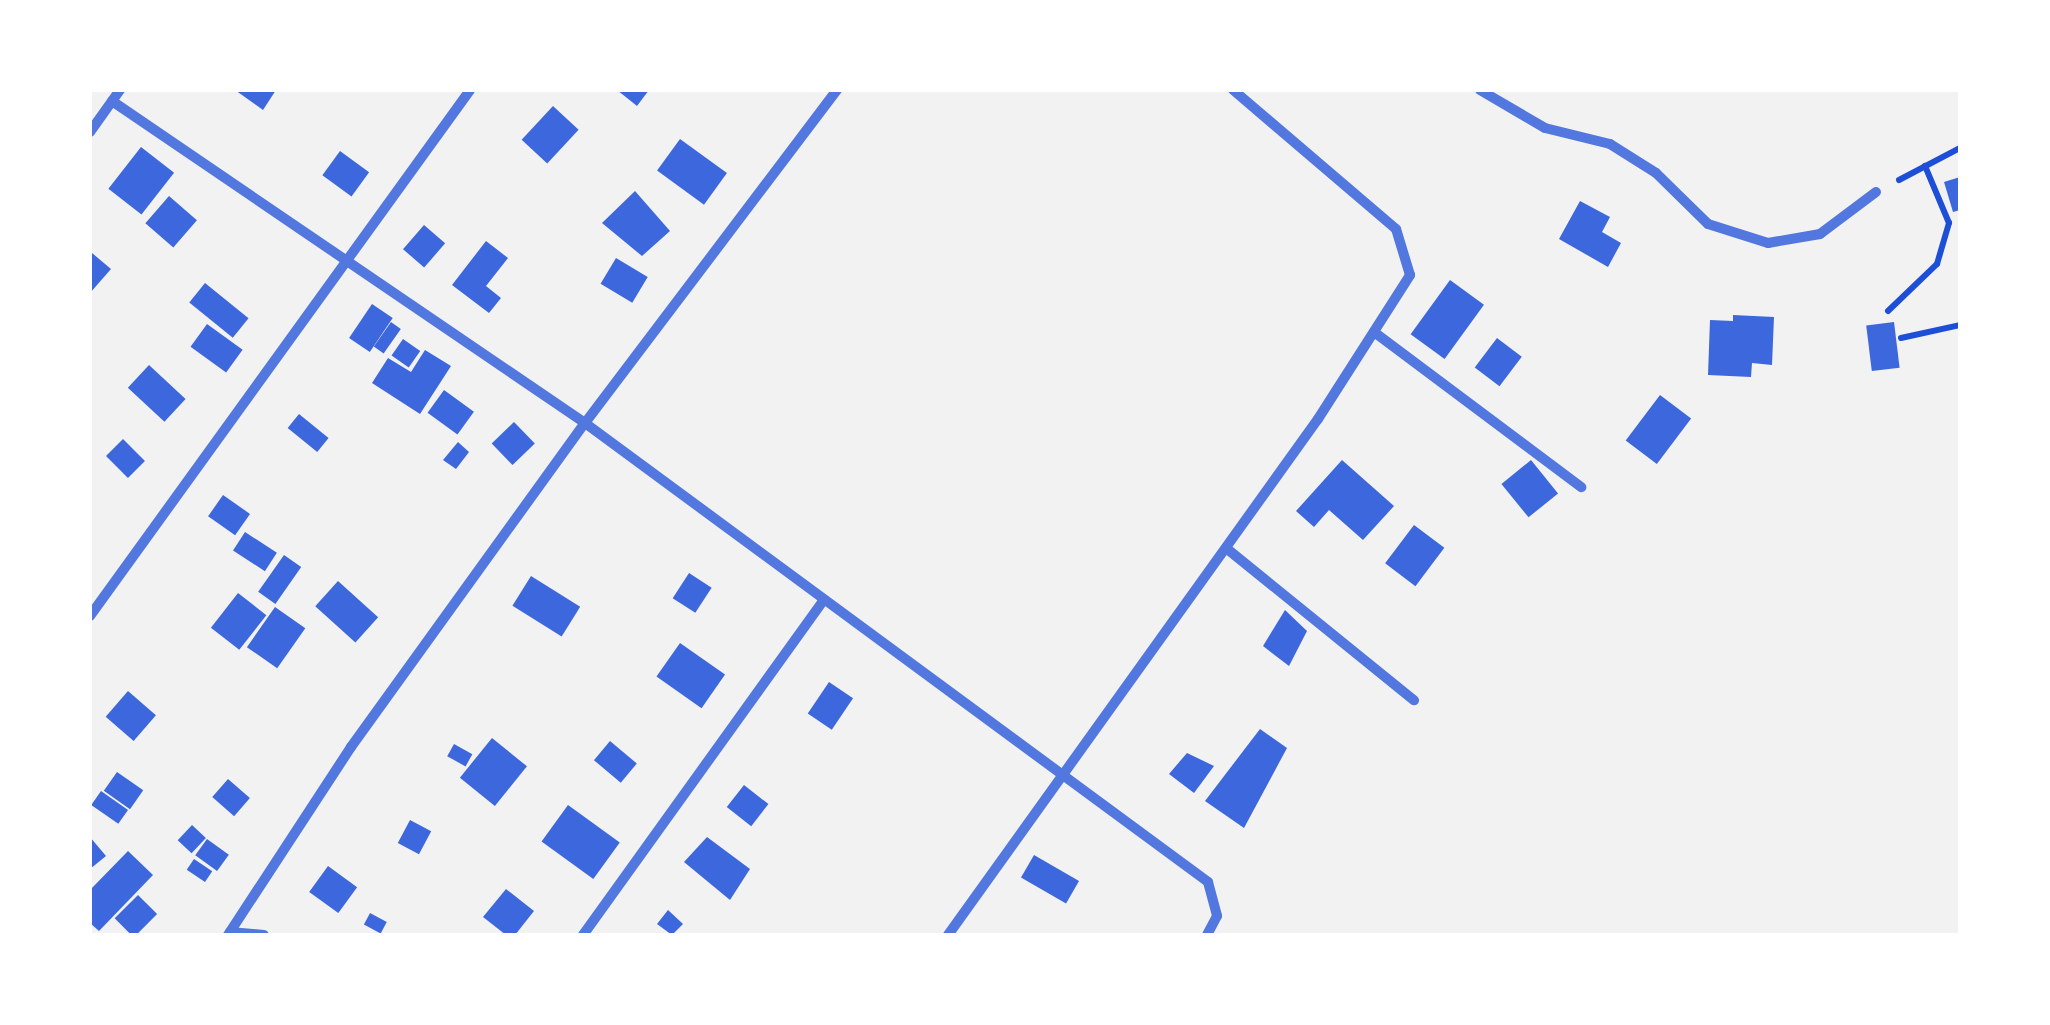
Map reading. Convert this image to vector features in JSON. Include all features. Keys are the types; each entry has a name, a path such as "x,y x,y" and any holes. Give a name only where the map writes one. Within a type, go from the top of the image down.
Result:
{"street":[{"path":"90,132 120,90"},
{"path":"90,616 470,90"},
{"path":"229,934 351,747 585,423 837,90"},
{"path":"948,935 1226,548 1410,276 1396,229 1233,90"},
{"path":"1480,90 1545,128 1610,144 1656,173 1708,224 1768,242 1820,234 1876,192"},
{"path":"112,102 585,423 1208,882 1217,916 1207,935"},
{"path":"1374,332 1582,488"},
{"path":"1226,548 1414,700"},
{"path":"582,935 824,600"},
{"path":"229,934 264,935"}],"path":[{"path":"1876,192 1960,148"},
{"path":"1888,311 1937,264 1950,223 1925,166"},
{"path":"1901,338 1960,325"}],"building":[{"path":"235,90 276,90 263,110"},
{"path":"617,90 649,90 637,106"},
{"path":"553,106 579,130 547,164 522,140"},
{"path":"680,139 727,173 704,205 657,171"},
{"path":"141,147 174,173 141,215 108,189"},
{"path":"340,151 369,172 351,196 322,175"},
{"path":"1960,177 1960,210 1953,212 1944,182"},
{"path":"635,191 670,231 642,256 602,223"},
{"path":"169,196 197,220 173,247 145,223"},
{"path":"1580,201 1610,217 1602,232 1621,243 1608,267 1559,239"},
{"path":"424,225 445,243 424,268 403,249"},
{"path":"486,241 508,258 486,286 501,298 489,313 452,285"},
{"path":"90,255 111,269 90,293"},
{"path":"616,258 648,277 632,303 601,284"},
{"path":"1450,280 1484,305 1445,359 1411,334"},
{"path":"205,283 249,318 233,338 189,302"},
{"path":"372,304 393,318 370,352 349,338"},
{"path":"1733,315 1774,317 1772,365 1752,363 1751,377 1708,375 1710,320 1733,321"},
{"path":"391,322 401,329 384,353 374,347"},
{"path":"1894,322 1900,368 1872,371 1866,325"},
{"path":"207,324 243,350 226,373 191,347"},
{"path":"1497,338 1522,357 1499,386 1475,368"},
{"path":"403,339 420,351 409,367 392,355"},
{"path":"425,350 451,366 420,414 372,383 388,358 411,372"},
{"path":"149,365 186,399 164,422 128,388"},
{"path":"444,390 474,412 457,434 428,413"},
{"path":"1660,395 1691,418 1657,464 1626,441"},
{"path":"299,414 329,438 317,452 288,428"},
{"path":"514,422 535,444 513,465 492,444"},
{"path":"123,439 145,461 128,478 106,456"},
{"path":"458,442 469,452 456,469 443,460"},
{"path":"1342,460 1394,506 1363,540 1329,510 1314,527 1296,511"},
{"path":"1531,460 1558,493 1529,517 1501,484"},
{"path":"223,495 250,514 235,535 208,516"},
{"path":"1414,525 1444,548 1415,586 1385,563"},
{"path":"245,532 277,553 265,571 233,550"},
{"path":"284,555 301,567 275,604 258,592"},
{"path":"689,573 712,588 695,613 673,598"},
{"path":"531,576 580,607 562,636 512,606"},
{"path":"338,581 378,617 355,642 315,606"},
{"path":"238,593 266,615 239,650 211,628"},
{"path":"275,607 305,628 277,668 247,647"},
{"path":"1285,610 1307,631 1289,666 1263,646"},
{"path":"680,643 725,675 702,708 656,677"},
{"path":"829,682 853,698 832,730 808,714"},
{"path":"128,691 156,715 134,741 106,717"},
{"path":"1260,729 1287,748 1244,828 1205,801"},
{"path":"492,738 527,766 495,806 460,778"},
{"path":"610,741 637,763 621,783 594,760"},
{"path":"454,744 472,754 466,766 447,756"},
{"path":"1187,753 1214,766 1194,793 1169,774"},
{"path":"117,772 143,790 130,809 104,791"},
{"path":"228,779 250,798 234,816 212,797"},
{"path":"744,785 768,804 751,826 727,807"},
{"path":"101,791 128,810 118,824 91,805"},
{"path":"568,805 620,843 593,879 542,841"},
{"path":"410,820 431,831 419,854 398,843"},
{"path":"192,825 206,838 192,853 178,840"},
{"path":"90,837 106,856 90,869"},
{"path":"707,837 750,869 730,900 684,862"},
{"path":"207,839 229,855 217,871 195,855"},
{"path":"128,851 153,875 99,931 90,923 90,890"},
{"path":"1034,855 1079,881 1066,904 1021,878"},
{"path":"194,859 212,871 205,882 187,870"},
{"path":"328,866 357,887 338,913 309,892"},
{"path":"506,889 534,911 515,935 506,935 483,917"},
{"path":"138,895 157,914 136,935 115,918"},
{"path":"668,910 683,924 672,935 657,924"},
{"path":"370,913 387,922 381,933 364,924"}]}
